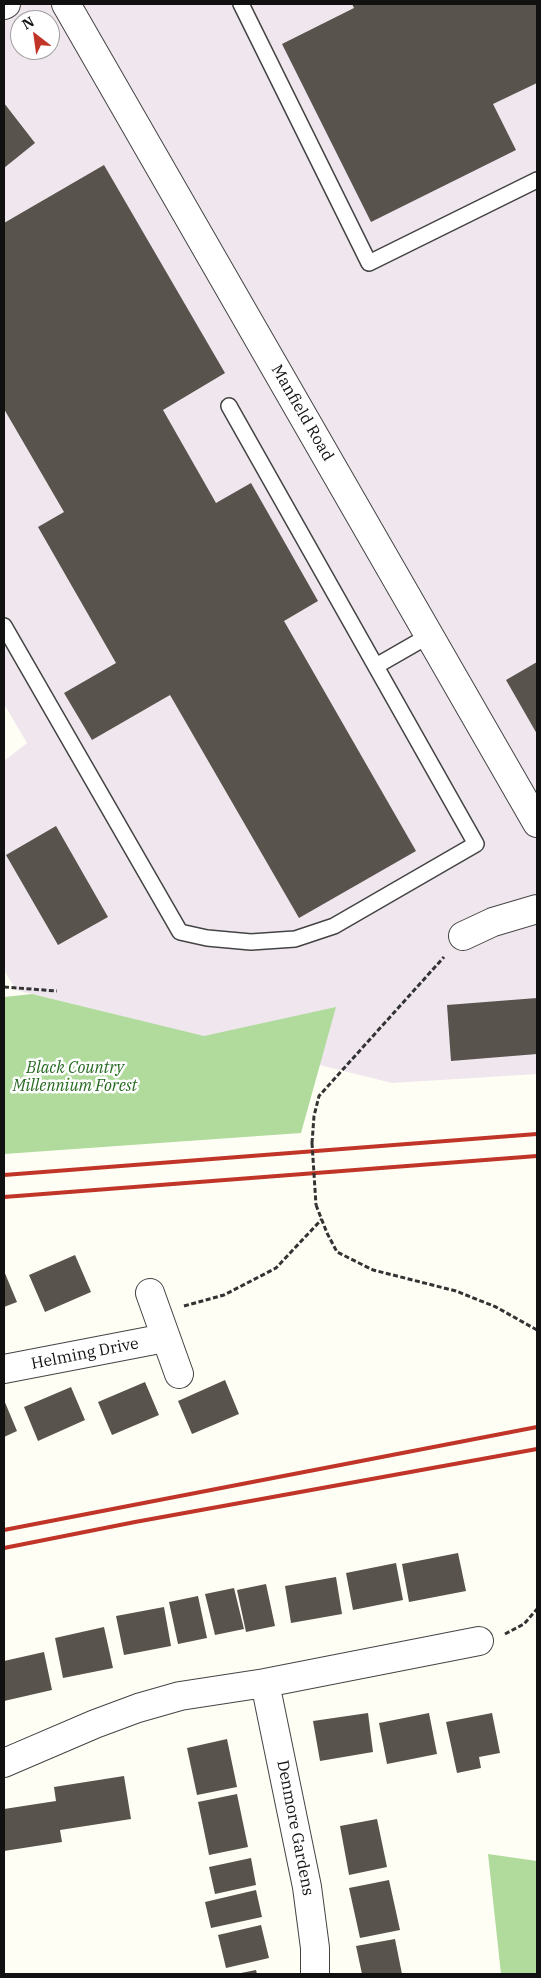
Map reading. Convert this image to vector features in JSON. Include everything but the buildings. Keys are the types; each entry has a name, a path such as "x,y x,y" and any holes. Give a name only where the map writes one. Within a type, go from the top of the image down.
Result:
{"street":[{"name":"Manfield Road","path":"66,4 537,823"},
{"path":"463,936 493,922 537,908"},
{"path":"157,1315 179,1374"},
{"name":"Helming Drive","path":"4,1369 157,1315"},
{"path":"4,1763 95,1724 138,1708 180,1696 265,1683 479,1641"},
{"name":"Denmore Gardens","path":"265,1683 307,1887 314,1940 315,1974"}],"lane":[{"path":"241,4 369,263 537,180"},
{"path":"4,626 180,932 207,938 251,942 295,939 334,926 476,844 228,406"},
{"path":"376,666 430,635"}],"path":[{"path":"463,936 319,1096 314,1116 312,1143 316,1205 337,1252 373,1270 456,1291 496,1307 537,1330"},
{"path":"4,987 57,991"},
{"path":"157,1315 224,1295 276,1268 322,1219"},
{"path":"479,1641 501,1636 524,1624 537,1608"}],"shaded area":[{"path":"4,4 537,4 537,1074 392,1083 16,990 4,970 4,761 27,743 4,704"}],"green space":[{"name":"Black Country Millennium Forest","path":"32,994 204,1036 336,1007 301,1133 4,1154 4,997"},
{"path":"488,1854 537,1861 537,1974 501,1974"}],"railway":[{"path":"4,1175 537,1134"},
{"path":"4,1197 537,1156"},
{"path":"4,1530 537,1427"},
{"path":"4,1548 135,1522 537,1449"}]}
